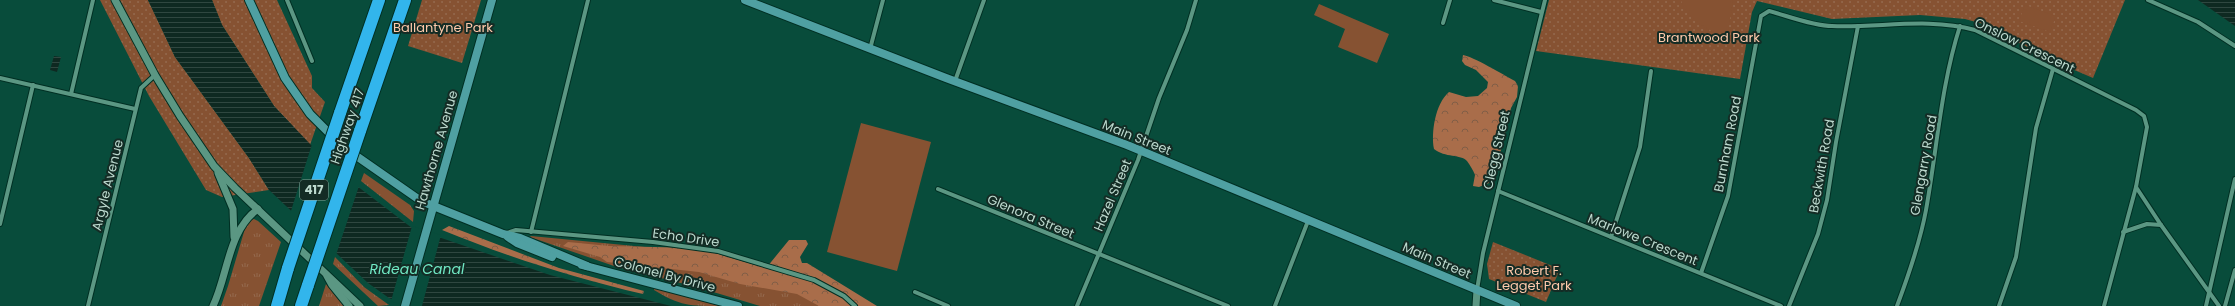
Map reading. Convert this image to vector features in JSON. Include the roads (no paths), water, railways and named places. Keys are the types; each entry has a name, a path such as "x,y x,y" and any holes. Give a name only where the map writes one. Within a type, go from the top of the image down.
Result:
{"highway":[{"name":"417","path":"277,306 288,268 379,0"},
{"name":"Highway 417","path":"301,306 405,0"},
{"path":"272,306 283,285"},
{"path":"304,306 308,285"}],"main road":[{"name":"Colonel By Drive","path":"249,0 285,78 310,114 342,146 421,200 503,234 517,243 551,257 738,306"},
{"name":"Hawthorne Avenue","path":"405,306 492,0"},
{"name":"Main Street","path":"745,0 870,49 1141,151 1308,222 1516,306"}],"street":[{"path":"71,94 93,0"},
{"path":"116,0 155,75 180,116 214,166 233,209 234,242"},
{"path":"287,0 312,61"},
{"path":"532,232 588,0"},
{"path":"870,49 883,0"},
{"path":"955,81 984,0"},
{"name":"Hazel Street","path":"1077,306 1141,151 1158,98 1187,30 1196,0"},
{"path":"1443,23 1450,0"},
{"path":"1494,0 1542,12"},
{"name":"Clegg Street","path":"1476,306 1483,253 1545,0"},
{"path":"2148,0 2198,22 2235,46"},
{"name":"Onslow Crescent","path":"1761,16 1769,11 1830,26 1916,23 1960,26 1975,30 2136,110 2144,116 2147,127 2136,187"},
{"name":"Burnham Road","path":"1701,273 1728,196 1761,16"},
{"name":"Beckwith Road","path":"1789,306 1818,234 1827,200 1837,134 1858,26"},
{"name":"Glengarry Road","path":"1897,306 1913,263 1926,211 1947,78 1960,26"},
{"path":"1999,306 2016,257 2036,128 2053,69"},
{"path":"1611,237 1640,147 1651,71"},
{"name":"Argyle Avenue","path":"88,306 141,88 155,75"},
{"path":"0,78 135,109"},
{"path":"0,224 33,86"},
{"path":"214,166 327,275 336,281 360,306"},
{"path":"2206,306 2235,179"},
{"path":"2136,187 2161,225 2219,306"},
{"path":"2104,306 2136,187"},
{"name":"Glenora Street","path":"938,188 1228,306"},
{"name":"Marlowe Crescent","path":"1498,191 1781,306"},
{"path":"212,306 222,286 234,242 245,220 258,209"},
{"path":"1275,306 1308,222"},
{"path":"2123,232 2147,224 2161,225"},
{"name":"Echo Drive","path":"503,234 516,230 653,242 718,250 799,274 814,280 844,296 855,306"},
{"path":"2225,306 2235,270"},
{"path":"327,275 332,285 349,306"},
{"path":"915,292 948,306"}],"water":[{"name":"Rideau Canal","path":"148,0 212,0 222,25 274,106 311,145 357,186 412,228 550,275 671,306 411,306 389,298 368,283 269,190 249,158 175,57"},
{"path":"2198,0 2235,0 2235,26"},
{"path":"54,56 61,57 57,72 50,70"}],"park label":[{"name":"Ballantyne Park","path":"443,27"},
{"name":"Brantwood Park","path":"1709,37"},
{"name":"Robert F. Legget Park","path":"1534,278"}]}
